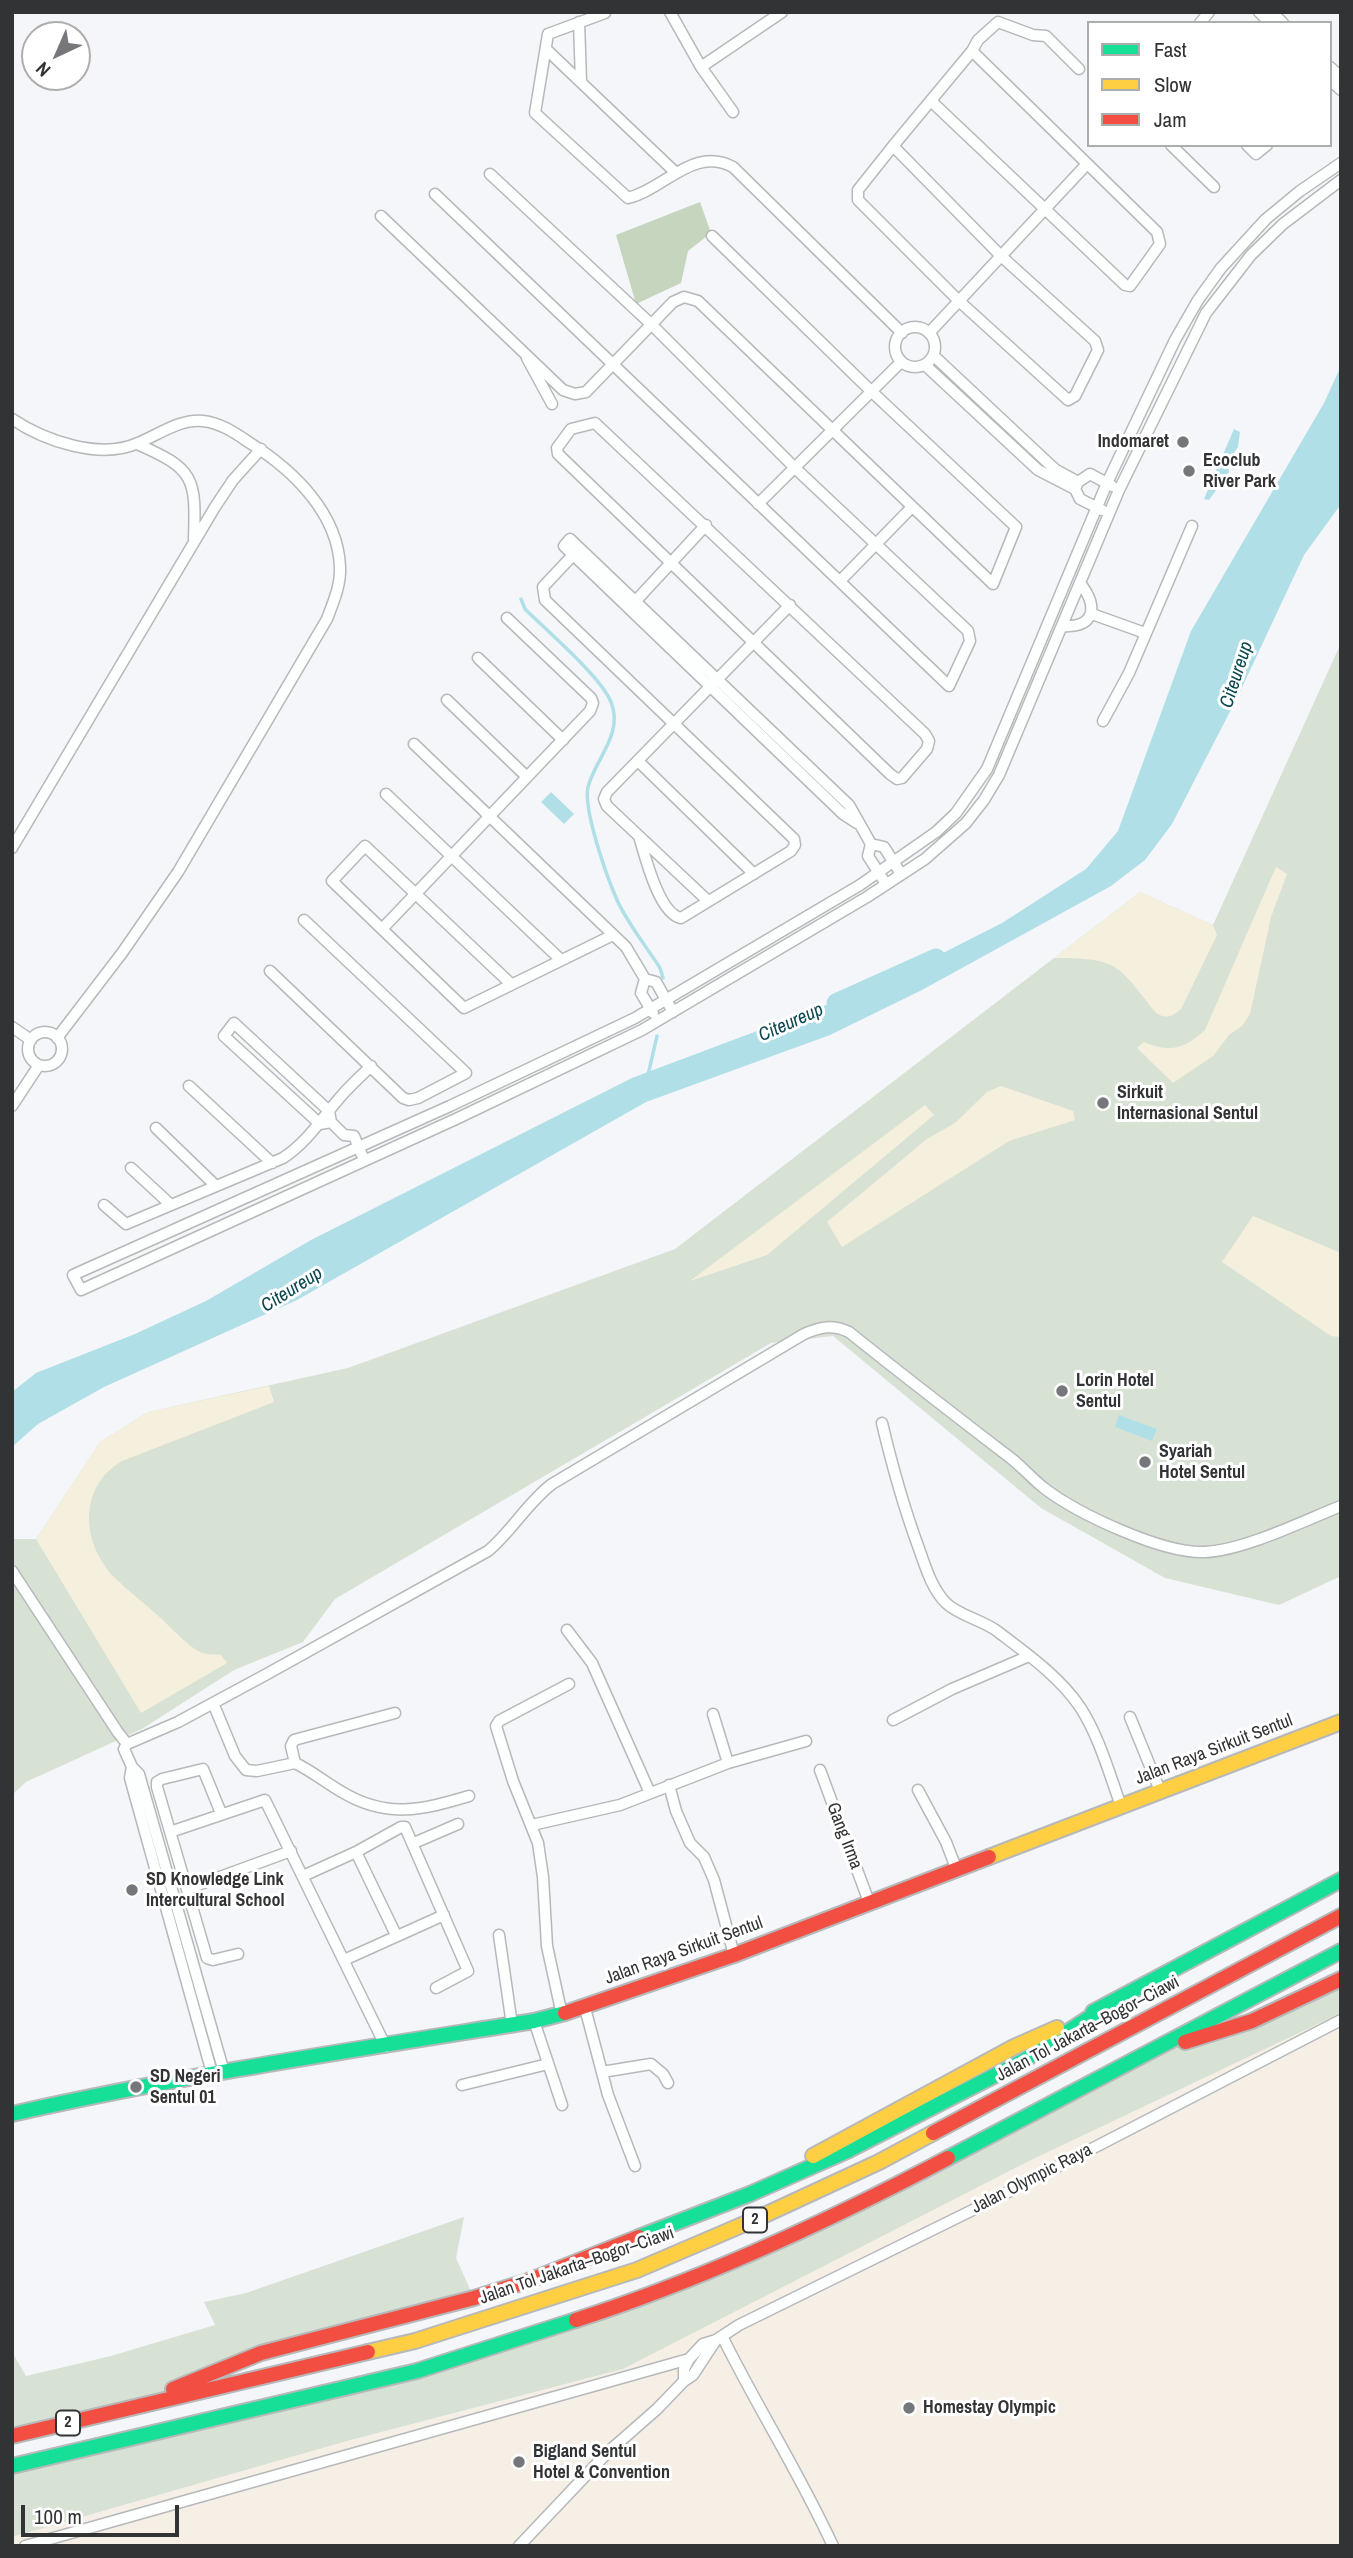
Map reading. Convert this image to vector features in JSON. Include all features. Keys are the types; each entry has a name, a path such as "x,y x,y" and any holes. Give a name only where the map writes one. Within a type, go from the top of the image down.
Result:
{"main road":[{"name":"Jalan Raya Sirkuit Sentul","path":"12,2113 104,2093 562,2015 734,1955 1341,1722"},
{"path":"124,2409 261,2353 474,2298 528,2281 750,2194 842,2139 1014,2047 1104,2008 1341,1880"},
{"name":"Jalan Tol Jakarta–Bogor–Ciawi","path":"12,2436 415,2341 636,2270 756,2219 879,2162 1341,1916"},
{"name":"2","path":"12,2466 417,2371 640,2300 769,2245 901,2183 1341,1951"},
{"path":"1142,2056 1252,2021 1341,1979"}],"street":[{"path":"670,12 701,67 733,112"},
{"path":"701,67 782,12"},
{"path":"605,13 548,34 536,113 628,198 707,160 720,160 733,167 902,333"},
{"path":"579,22 581,82"},
{"path":"893,146 1001,256 1095,341 1098,350 1075,396 1068,400 959,301 858,200 858,190 893,146 972,51 978,40 998,22 1033,35 1046,36 1079,69"},
{"path":"546,49 676,173"},
{"path":"931,101 1125,285 1130,286 1160,244 1157,232 972,51"},
{"path":"1173,147 1214,187"},
{"path":"1249,147 1256,154 1265,147"},
{"path":"1341,163 1266,219 1221,268 1198,300 1175,340 1107,483 987,769 956,813 926,840 878,872 650,1009 450,1106 74,1275 81,1290 468,1113 657,1021 886,884 945,843 966,823 999,775 1119,490 1206,313 1251,255 1283,223 1341,180"},
{"path":"929,332 1087,164"},
{"path":"435,194 949,686 970,641 968,632 795,468 652,325 490,174"},
{"path":"381,216 563,390 575,394 586,391 615,364 673,302 684,297 698,300 993,584 1016,527 712,236"},
{"path":"918,327 929,332 935,344 934,356 925,365 913,367 901,362 895,351 897,338 902,333 906,329 918,327"},
{"path":"522,349 552,404"},
{"path":"934,356 1046,461 1077,485 1080,499 1109,514"},
{"path":"758,504 901,362"},
{"path":"925,365 1038,470 1077,485"},
{"path":"12,419 47,437 85,447 118,450 184,423 199,420 231,430 261,449 297,479 322,510 332,530 340,569 335,597 327,619 178,872 122,954 57,1038"},
{"path":"595,423 925,734 929,741 927,749 902,778 897,779 890,774 671,563 558,454 558,448 572,429 595,423"},
{"path":"137,444 176,463 192,484 195,498 193,542"},
{"path":"12,848 193,542 233,480 261,449"},
{"path":"1038,470 1046,461"},
{"path":"1077,485 1090,474 1119,490"},
{"path":"840,581 912,507"},
{"path":"632,605 706,525"},
{"path":"1103,721 1129,673 1192,526"},
{"path":"632,605 564,546 570,539 632,605 849,805 871,844 868,856 886,884"},
{"path":"573,555 543,587 545,600 794,839 795,845 791,852 681,918 668,911 652,877 639,836"},
{"path":"1062,625 1076,627 1086,622 1091,614 1092,603 1080,583"},
{"path":"708,901 607,806 604,799 607,792 790,605"},
{"path":"1091,614 1145,634"},
{"path":"382,929 563,740 590,711 593,704 591,698 507,618"},
{"path":"478,658 563,740"},
{"path":"447,700 527,777"},
{"path":"414,744 626,947 645,979 656,982 673,1012"},
{"path":"638,761 754,874"},
{"path":"386,794 561,960"},
{"path":"871,844 884,846 901,874"},
{"path":"511,984 365,846 332,881 464,1008 613,935"},
{"path":"270,971 403,1098 409,1100 466,1073 304,920"},
{"path":"645,979 641,993 657,1021"},
{"path":"327,1119 224,1036 234,1023 327,1119 344,1135 354,1136 364,1160"},
{"path":"12,1027 31,1040"},
{"path":"40,1033 57,1038 62,1050 60,1056 51,1065 39,1065 28,1052 31,1040 40,1033"},
{"path":"12,1106 39,1065"},
{"path":"104,1205 126,1224 272,1163 297,1149 327,1119 371,1066"},
{"path":"189,1086 272,1163"},
{"path":"156,1128 216,1186"},
{"path":"344,1135 340,1144 349,1166"},
{"path":"131,1168 171,1205"},
{"path":"218,2073 139,1774 132,1767 124,1749 127,1744 213,1703 488,1550 552,1484 816,1328 829,1326 849,1332 1006,1454 1045,1489 1118,1529 1179,1550 1206,1552 1242,1544 1341,1506"},
{"path":"882,1423 906,1517 927,1572 938,1592 945,1603 990,1626 1058,1682 1079,1707 1102,1755 1121,1806"},
{"path":"12,1571 127,1744"},
{"path":"568,1630 592,1662 650,1793"},
{"path":"893,1720 952,1689 1029,1656"},
{"path":"562,2015 547,1946 538,1843 513,1781 496,1726 499,1721 569,1684"},
{"path":"213,1703 235,1756 246,1770 257,1771 295,1763 343,1793 388,1809 418,1810 469,1796"},
{"path":"295,1763 291,1746 294,1740 395,1713"},
{"path":"713,1714 728,1763"},
{"path":"1130,1717 1161,1793"},
{"path":"532,1825 621,1805 728,1763 806,1741"},
{"path":"221,1813 202,1769 158,1782 157,1787 207,1958 213,1960 239,1954"},
{"name":"Gang Irma","path":"820,1770 869,1902"},
{"path":"669,1785 676,1811 690,1843 704,1857 714,1880 734,1955"},
{"path":"918,1790 957,1868"},
{"path":"170,1832 265,1800 386,2047"},
{"path":"414,1843 458,1824"},
{"path":"303,1876 356,1852 401,1826 405,1827 468,1971 465,1975 436,1988"},
{"path":"187,1889 291,1851"},
{"path":"356,1852 397,1936"},
{"path":"344,1960 444,1915"},
{"path":"499,1935 512,2025"},
{"path":"585,2008 613,2110 635,2166"},
{"name":"Jalan Olympic Raya","path":"25,2546 689,2359 703,2344 719,2338 739,2325 987,2203 1341,2020"},
{"path":"534,2021 562,2105"},
{"path":"462,2085 548,2064"},
{"path":"602,2072 651,2064 668,2082"},
{"path":"719,2338 810,2497 833,2546"},
{"name":"Jalan Olympic Raya","path":"519,2546 608,2452 684,2381 694,2375 719,2338"},
{"path":"684,2381 684,2369 689,2359"}],"shaded area":[{"path":"1341,2013 1341,2546 12,2546 12,2537 336,2444 623,2369 1027,2162"}],"green space":[{"path":"700,202 711,233 688,251 681,283 636,304 616,235"},
{"name":"Sirkuit Internasional Sentul","path":"1341,643 1341,1576 1279,1605 1165,1578 1041,1508 833,1336 771,1343 335,1599 303,1642 234,1670 142,1729 26,1782 12,1795 12,1539 36,1539 100,1442 148,1412 348,1368 675,1249 1140,892 1213,925"},
{"path":"1341,1979 1341,2013 1027,2162 623,2369 347,2441 12,2537 12,2466 417,2371 769,2245 1142,2056"},
{"path":"464,2217 456,2258 474,2298 261,2353 124,2409 12,2436 12,2352 26,2376 111,2356 215,2325 204,2302 246,2293"}],"sand":[{"path":"1276,867 1287,874 1271,917 1250,1014 1213,1056 1173,1083 1137,1048 1144,1042 1162,1047 1177,1047 1205,1030"},
{"path":"1140,892 1213,925 1217,935 1181,1009 1169,1016 1156,1013 1133,984 1115,967 1092,960 1054,958"},
{"path":"1001,1086 1073,1111 1075,1120 1009,1141 842,1247 827,1222 927,1139 955,1123 987,1092"},
{"path":"925,1105 934,1115 767,1255 690,1281"},
{"path":"1253,1216 1341,1253 1341,1337 1331,1336 1222,1262"},
{"path":"269,1386 274,1402 122,1461 108,1472 91,1500 90,1532 103,1563 114,1577 195,1649 202,1653 221,1655 227,1663 141,1713 36,1539 100,1442 148,1412"}],"water":[{"path":"1341,366 1341,504 1304,555 1237,698 1172,824 1145,860 1111,886 922,990 830,1035 646,1102 297,1300 104,1387 38,1424 12,1447 12,1392 36,1373 135,1334 206,1301 311,1240 632,1078 882,984 1002,923 1086,869 1118,831 1191,631 1324,403"},
{"path":"1234,429 1240,432 1238,447 1228,461 1229,472 1209,500 1204,499"},
{"path":"551,792 574,814 564,824 541,802"},
{"path":"1119,1415 1157,1429 1152,1441 1115,1427"}],"waterway":[{"path":"521,599 525,609 585,667 611,702 614,725 588,787 592,827 617,900 660,968 663,978"},
{"name":"Citeureup","path":"836,1003 936,958"},
{"path":"648,1075 657,1036"}],"traffic: fast":[{"path":"1093,2012 1341,1880"},
{"path":"948,2158 1341,1951"},
{"path":"639,2237 750,2194 849,2150 1023,2061 1104,2008"},
{"path":"12,2114 207,2075 534,2021 565,2013"},
{"path":"12,2466 417,2371 576,2320"}],"traffic: slow":[{"path":"989,1857 1341,1722"},
{"path":"813,2156 1014,2047 1057,2028"},
{"path":"368,2352 415,2341 637,2270 756,2219 879,2162 933,2133"}],"traffic: jam":[{"path":"565,2013 734,1955 989,1857"},
{"path":"933,2133 1341,1916"},
{"path":"1185,2042 1252,2021 1341,1979"},
{"path":"576,2320 671,2286 765,2247 948,2158"},
{"path":"173,2389 261,2353 474,2298 528,2281 639,2237"},
{"path":"12,2436 368,2352"}],"place":[{"name":"Indomaret","path":"1183,442"},
{"name":"Ecoclub River Park","path":"1189,471"},
{"name":"Sirkuit Internasional Sentul","path":"1103,1103"},
{"name":"Lorin Hotel Sentul","path":"1062,1391"},
{"name":"Syariah Hotel Sentul","path":"1145,1462"},
{"name":"SD Knowledge Link Intercultural School","path":"132,1890"},
{"name":"SD Negeri Sentul 01","path":"136,2087"},
{"name":"Homestay Olympic","path":"909,2408"},
{"name":"Bigland Sentul Hotel & Convention","path":"519,2462"}]}
